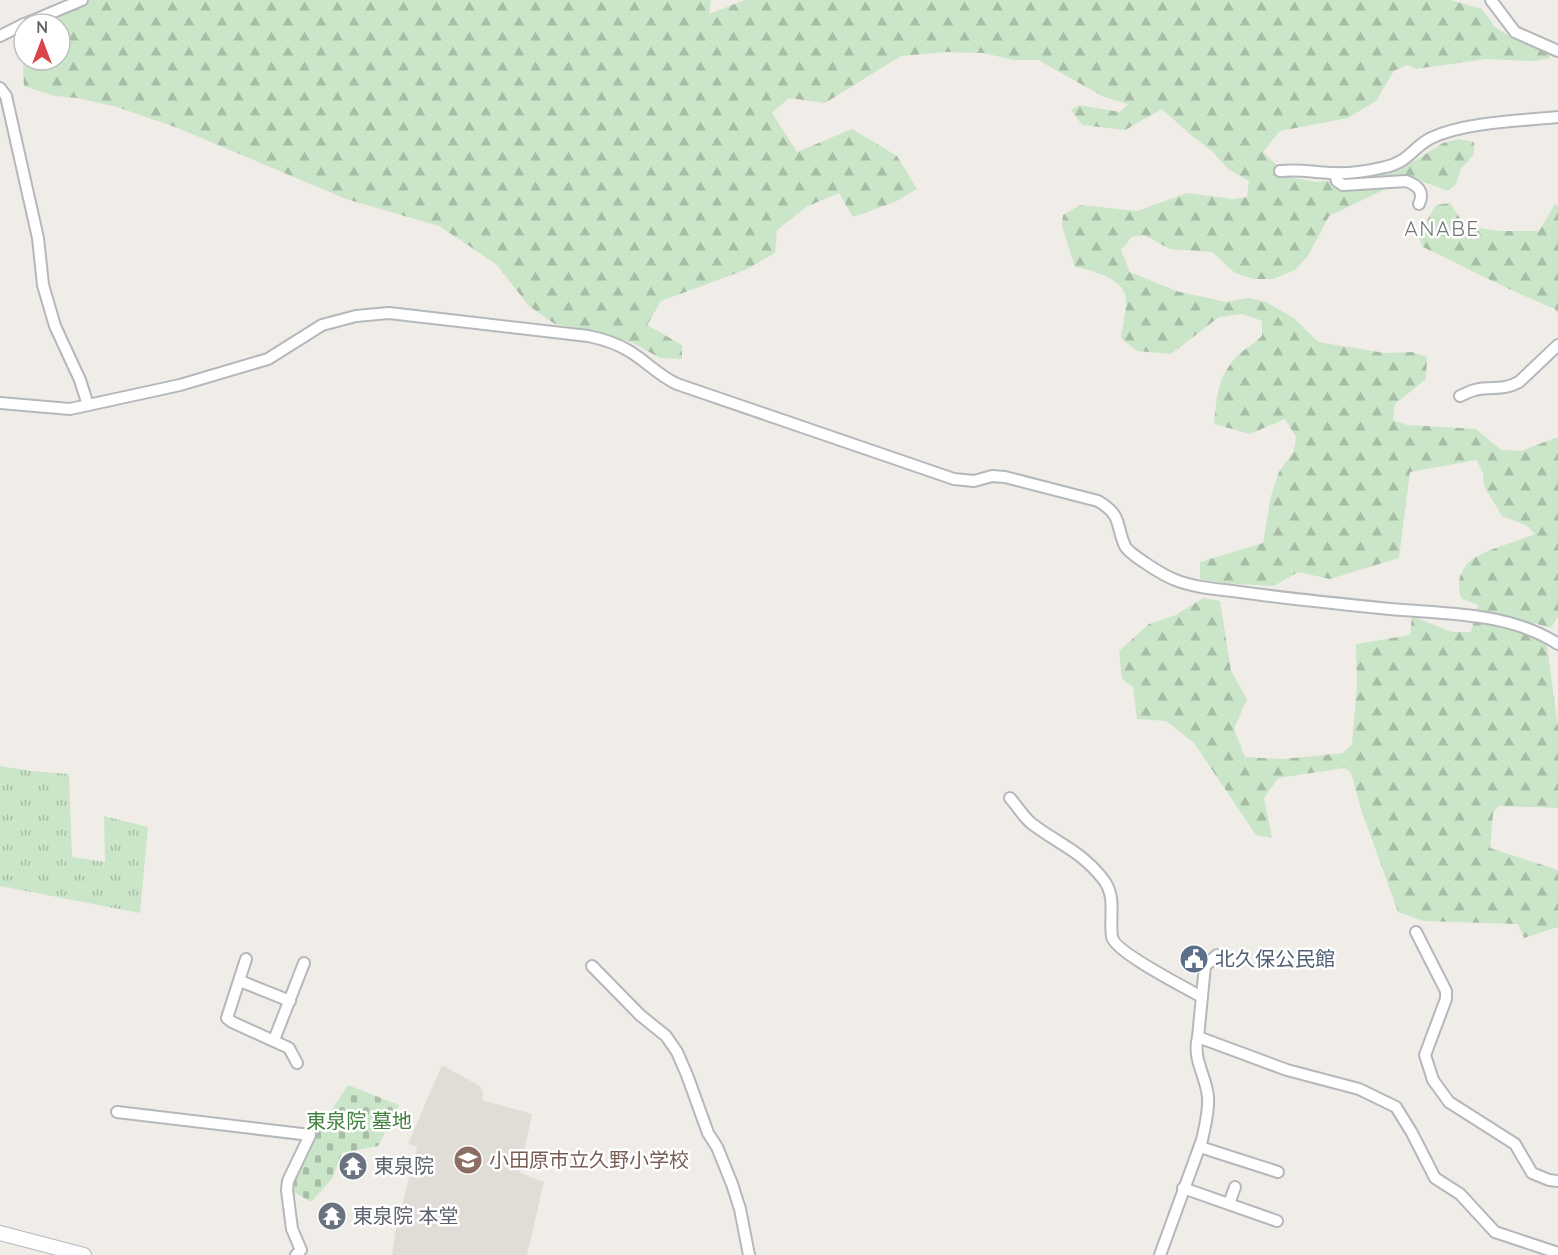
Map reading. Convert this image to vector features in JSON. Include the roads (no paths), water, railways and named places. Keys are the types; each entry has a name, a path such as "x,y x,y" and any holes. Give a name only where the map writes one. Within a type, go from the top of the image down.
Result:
{"street":[{"path":"54,12 82,0"},
{"path":"1491,0 1515,32 1558,51"},
{"path":"0,88 6,96 38,238 43,285 55,326 80,380 88,405"},
{"path":"1280,171 1298,169 1335,173 1386,167 1405,160 1430,139 1483,124 1558,117"},
{"path":"1335,173 1337,181 1343,184 1406,181 1421,190 1422,198 1419,204"},
{"path":"0,403 70,409 180,385 268,360 322,325 356,316 389,313 588,336 620,345 665,379 677,384 954,479 974,481 992,476 1005,477 1098,501 1112,509 1125,547 1154,569 1174,579 1193,585 1270,596 1500,620 1545,636 1558,644"},
{"path":"1460,396 1475,389 1503,389 1512,386 1558,345"},
{"path":"1010,798 1030,822 1080,854 1104,881 1113,903 1112,939 1118,946 1141,963 1202,998"},
{"path":"1416,932 1446,991 1446,999 1425,1055 1432,1080 1449,1102 1515,1144 1532,1173 1558,1181"},
{"path":"1160,1255 1200,1146 1206,1120 1208,1098 1205,1081 1196,1058 1196,1047 1206,966 1217,955"},
{"path":"246,959 227,1018 289,1048 297,1063"},
{"path":"274,1040 304,963"},
{"path":"592,966 640,1015 666,1036 676,1052 708,1133 717,1147 732,1184 742,1215 749,1255"},
{"path":"240,981 290,1001"},
{"path":"1198,1037 1287,1070 1359,1089 1396,1107 1418,1143 1435,1178 1460,1194 1495,1232 1558,1253"},
{"path":"117,1112 310,1135 302,1156 288,1181 292,1229 301,1250 296,1255"},
{"path":"1200,1146 1278,1172"},
{"path":"1228,1204 1235,1187"},
{"path":"1183,1188 1276,1221"},
{"path":"0,1233 84,1255"}],"place":[{"name":"北久保公民館","path":"1194,959"},
{"name":"小田原市立久野小学校","path":"468,1160"},
{"name":"東泉院","path":"353,1166"},
{"name":"東泉院 本堂","path":"332,1216"}],"district":[{"name":"ANABE","path":"1442,229"}],"park label":[{"name":"東泉院 墓地","path":"359,1121"}]}
